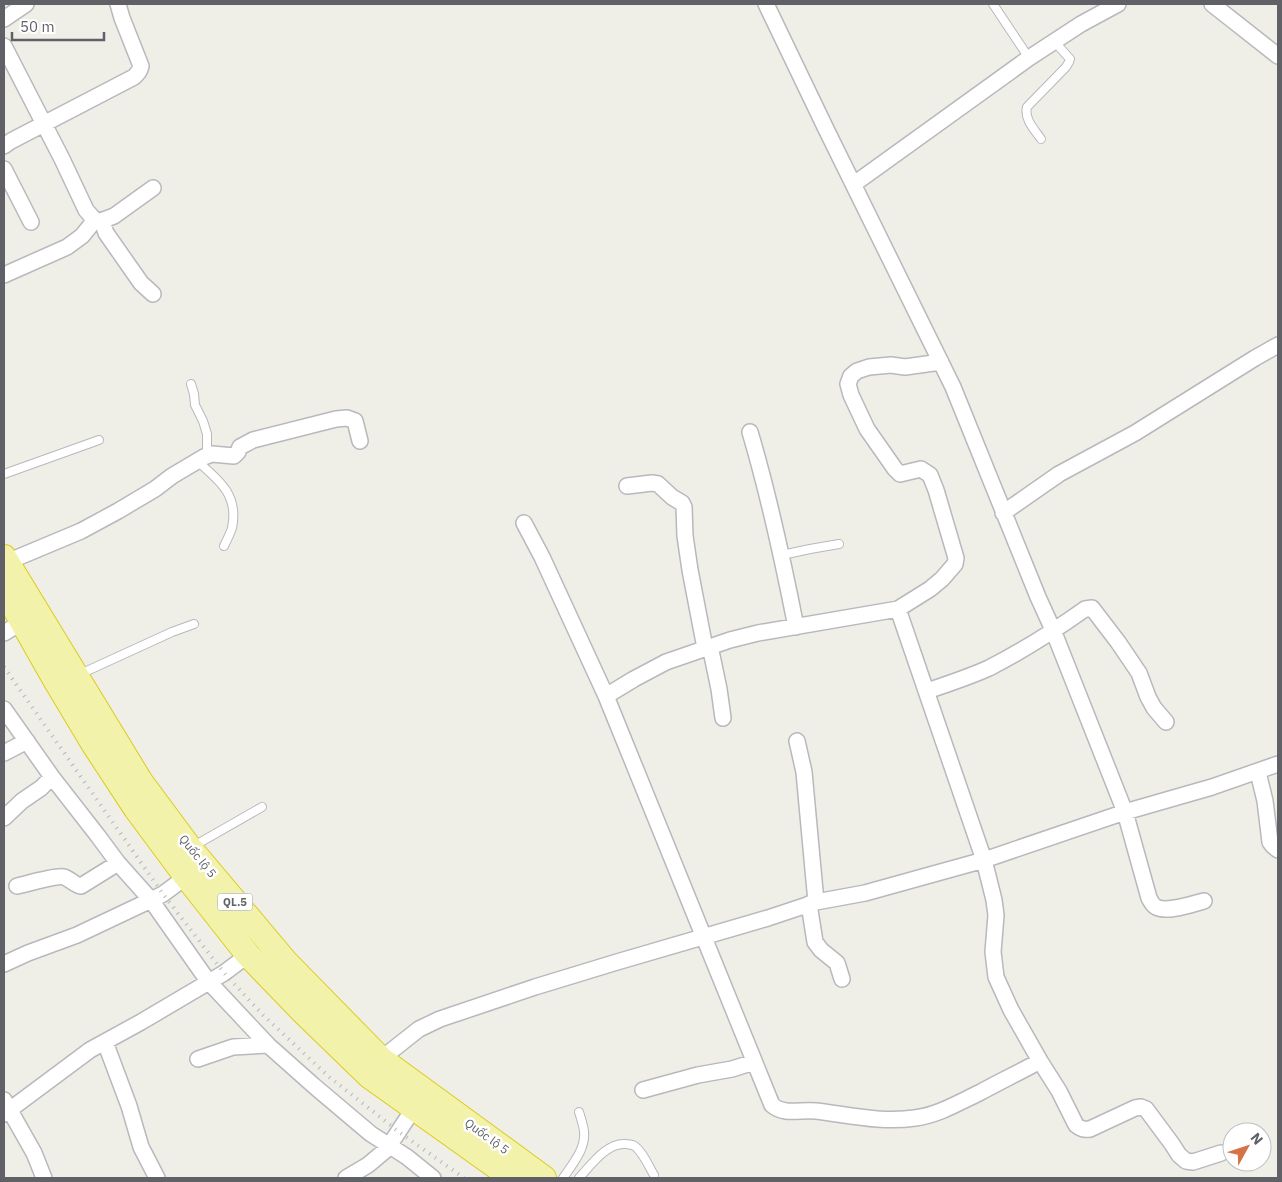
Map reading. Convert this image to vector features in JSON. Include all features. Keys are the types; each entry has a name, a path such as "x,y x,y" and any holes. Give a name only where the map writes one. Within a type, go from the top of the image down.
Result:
{"highway":[{"name":"Quốc lộ 5","path":"5,560 141,782 190,848 286,962 380,1059 544,1178"},
{"name":"Quốc lộ 5","path":"4,590 13,627 54,678 94,745 136,809 186,877 248,954 305,1014 369,1076 512,1178"}],"street":[{"path":"4,19 26,4"},
{"path":"6,140 134,77 140,70 141,66 118,4"},
{"path":"766,4 941,362 959,403 1053,630 1125,812 1149,898 1152,904 1158,908 1170,909 1204,901"},
{"path":"854,184 1029,58 1081,24 1118,4"},
{"path":"1212,4 1278,56"},
{"path":"4,46 86,210 99,221 141,283 153,294"},
{"path":"4,169 30,222"},
{"path":"4,275 67,247 99,221 114,216 153,188"},
{"path":"1003,513 1059,474 1135,433 1278,345"},
{"path":"606,696 666,662 730,640 758,633 898,609 930,589 942,579 955,564 956,558 930,475 921,469 900,474 895,469 867,429 851,395 848,384 851,376 857,371 869,367 941,362"},
{"path":"5,560 81,531 155,490 172,476 202,458 212,454 234,456 240,447 253,440 346,418 355,422 360,441"},
{"path":"750,432 782,555 796,627"},
{"path":"627,486 658,484 684,507 685,536 690,570 707,647 720,689 723,718"},
{"path":"524,523 542,557 606,696 772,1105 776,1109 786,1112 811,1110 871,1120 913,1119 929,1116 956,1104 1040,1061"},
{"path":"927,691 961,680 988,668 1085,609 1092,608 1139,673 1154,708 1166,722"},
{"path":"898,609 984,860 996,915 993,952 996,977 1011,1010 1059,1091 1076,1125 1084,1130 1090,1129 1141,1107 1146,1109 1179,1155 1186,1160 1193,1162 1221,1153"},
{"path":"4,709 52,777 118,864 151,900 208,981 268,1045 371,1134 407,1157 428,1177"},
{"path":"4,753 27,741"},
{"path":"797,741 804,772 815,942 837,964 842,979"},
{"path":"380,1059 419,1029 440,1019 535,987 813,903 865,893 984,860 1125,812 1212,787 1278,764"},
{"path":"1258,772 1265,801 1270,842 1278,850"},
{"path":"4,818 52,777"},
{"path":"17,886 62,876 81,886 118,864"},
{"path":"4,964 77,935 164,894 186,877"},
{"path":"41,1177 34,1153 5,1108 90,1050 224,973 248,954"},
{"path":"105,1042 119,1076 141,1147 157,1178"},
{"path":"198,1059 233,1047 268,1045"},
{"path":"643,1090 754,1062"},
{"path":"346,1178 368,1165 390,1145 414,1108"}],"lane":[{"path":"993,4 1029,58"},
{"path":"1041,140 1026,118 1028,107 1070,62 1070,59 1054,41"},
{"path":"191,384 195,404 207,434 202,458 230,496 233,509 232,528 224,546"},
{"path":"4,474 99,440"},
{"path":"782,555 839,544"},
{"path":"76,676 172,632 194,624"},
{"path":"190,848 262,807"},
{"path":"563,1178 576,1160 582,1145 584,1134 579,1112"},
{"path":"579,1178 610,1147 619,1144 633,1145 641,1153 654,1175"}],"railway":[{"path":"4,667 163,894 224,973 263,1015 328,1076 399,1132 464,1178"}]}
